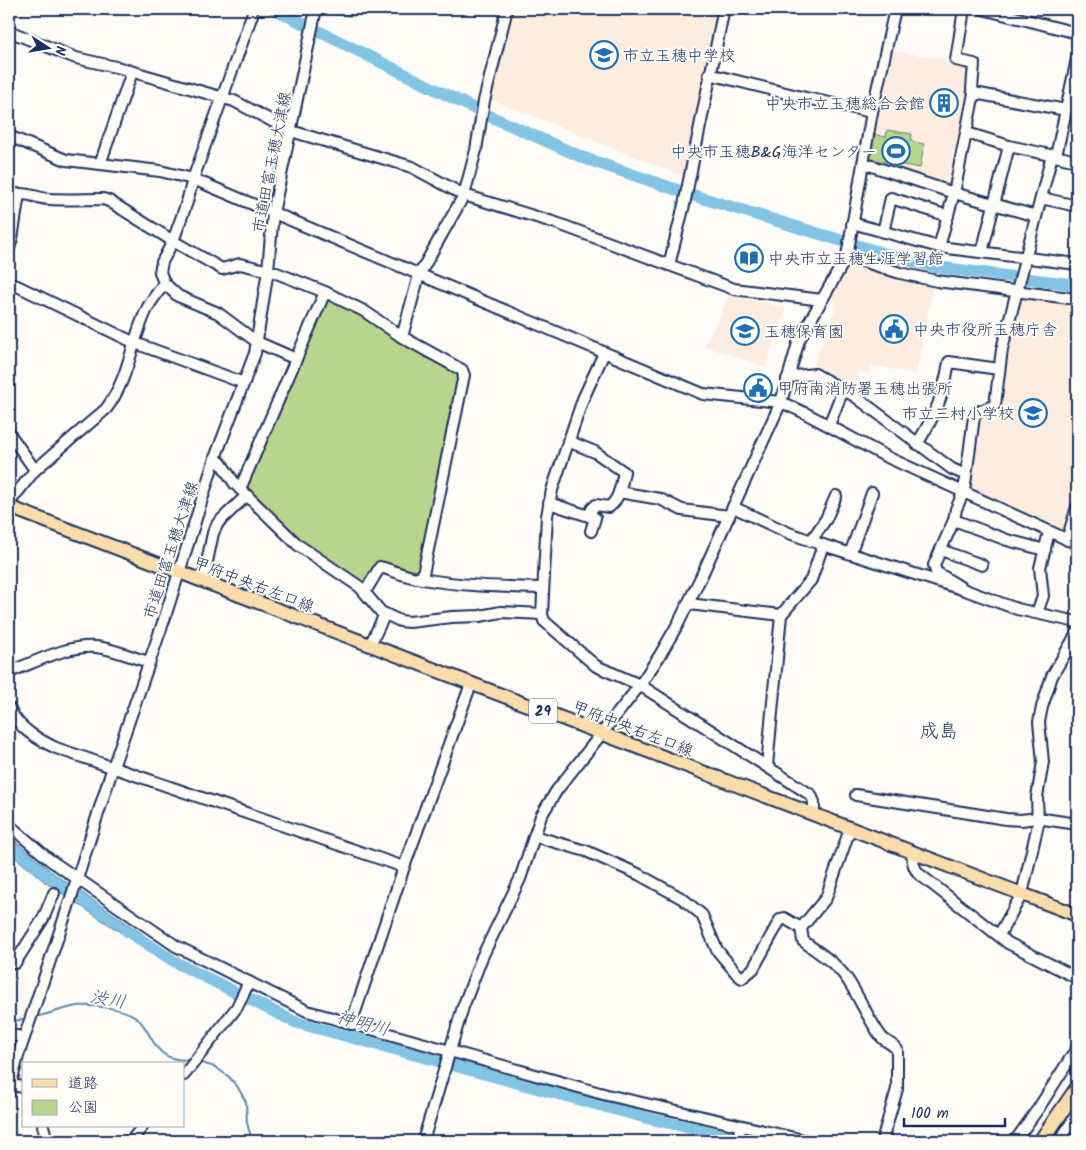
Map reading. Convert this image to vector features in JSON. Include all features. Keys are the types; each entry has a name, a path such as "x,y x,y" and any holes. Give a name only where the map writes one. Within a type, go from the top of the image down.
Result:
{"highway":[{"path":"1041,1141 1077,1089"}],"main road":[{"name":"甲府中央右左口線","path":"9,507 1077,915"}],"street":[{"name":"市道田富玉穂大津線","path":"9,1088 24,1037 77,882 215,458 244,384 257,342 268,270 273,213 316,9"},
{"path":"402,338 418,275 464,195 484,101 507,9"},
{"path":"669,265 684,205 709,74 723,13 720,9"},
{"path":"423,1141 463,1006 482,957 520,879 541,816 548,802 640,685 660,655 689,604 781,402 799,340 847,256 872,112 895,9"},
{"path":"939,247 954,193 974,93 972,89 974,64 956,60 964,9"},
{"path":"983,9 1018,13 1077,31"},
{"path":"252,15 193,179 187,202 173,241 162,262 160,272 164,283 178,296 218,313 257,342 296,359"},
{"path":"10,31 76,58 234,101 290,131 412,167 464,195 556,222 734,289 822,300"},
{"path":"965,590 936,572 934,565 954,520 964,491 974,417 978,412 995,405 1002,349 1036,216 1066,110 1077,59"},
{"path":"100,164 132,72"},
{"path":"709,74 872,112"},
{"path":"974,93 1066,110"},
{"path":"967,133 1009,146 1077,161"},
{"path":"9,136 66,160 160,171 193,179 703,394 781,402 887,457 1077,544"},
{"path":"982,252 1009,146"},
{"path":"863,163 993,205 1036,216"},
{"path":"9,248 19,194 28,193 36,197 50,199 103,199 222,269 240,264 268,270 325,292 364,311 402,338 462,370 464,375 422,579"},
{"path":"884,232 891,198 948,216"},
{"path":"1041,198 1077,206"},
{"path":"852,228 884,232 939,247 982,252 1024,263 1077,264"},
{"path":"847,256 900,273 937,281 1077,298"},
{"path":"9,282 135,343 244,384"},
{"path":"9,503 35,470 114,400 126,374 147,309 164,283"},
{"path":"202,581 213,533 218,523 243,492 325,292"},
{"path":"604,353 582,399 554,482 549,504 543,588 542,614 544,621 596,666 640,685 812,795 814,815"},
{"path":"917,444 938,409 945,386 949,362 999,369"},
{"path":"787,380 795,376 815,374 856,397 952,469 966,475"},
{"path":"828,426 844,390"},
{"path":"9,433 35,470"},
{"path":"568,441 596,452 624,472 614,504 609,507 596,505 589,516"},
{"path":"215,458 243,492 298,546 365,592 381,612 385,614 409,622 480,616 501,612 542,614"},
{"path":"619,492 660,499 682,510 731,511 823,546 965,590 1017,609 1077,622"},
{"path":"850,554 872,493"},
{"path":"811,541 826,519 836,496"},
{"path":"549,504 595,518 591,531"},
{"path":"1067,540 1077,507"},
{"path":"954,520 1007,540 1044,550"},
{"path":"1036,613 1043,596 1040,568 1049,532"},
{"path":"767,766 781,614 811,580 823,546"},
{"path":"941,550 982,565"},
{"path":"365,592 380,567 422,579 482,586 543,588"},
{"path":"689,604 781,614"},
{"path":"370,645 385,614"},
{"path":"999,935 1022,894 1038,824 1037,797 1043,762 1039,722 1042,707 1052,676 1077,633"},
{"path":"9,672 62,652 80,648 96,647 112,650 148,662"},
{"path":"351,1024 404,867 470,684"},
{"path":"9,708 22,727 43,742 56,748 404,867"},
{"path":"856,795 1006,819 1022,820 1037,818 1077,824"},
{"path":"9,825 67,875 176,946 248,985 301,1008 448,1053 607,1095 740,1128 808,1141"},
{"path":"800,928 826,898 850,829"},
{"path":"534,836 586,851 638,874 683,899 702,915 717,950 738,976 742,978 753,969 780,920 784,918 800,928 803,941 830,960 841,972 849,982 870,1022 882,1039 897,1050 897,1089 882,1141"},
{"path":"913,852 912,861 914,869 919,874 1008,943 1077,978"},
{"path":"15,963 42,919 54,893"},
{"path":"185,1074 237,1007 248,985"},
{"path":"9,1035 24,1037"},
{"path":"1015,1141 1077,1048"},
{"path":"9,1088 22,1087"},
{"path":"1060,1141 1077,1114"},
{"path":"44,1128 47,1141"},
{"path":"131,1141 141,1128"},
{"path":"737,1141 740,1128"}],"shaded area":[{"name":"市立玉穂中学校","path":"509,9 708,9 720,12 686,177 487,98"},
{"path":"888,50 974,64 954,193 863,163"},
{"path":"847,256 934,284 916,374 871,365 870,374 859,372 852,395 811,371 838,302 822,300"},
{"name":"玉穂保育園","path":"731,288 768,293 766,303 786,308 766,367 704,346 720,317"},
{"name":"市立三村小学校","path":"1020,296 1077,301 1077,484 1065,531 968,488 976,423 982,417 998,409 1000,380"}],"green space":[{"name":"中央市玉穂B&G海洋センター","path":"887,130 912,134 911,141 924,144 920,168 869,159 873,134 886,137"},
{"path":"333,299 460,373 420,572 416,575 378,563 365,584 360,584 303,544 247,491 245,484 325,301"}],"water":[{"path":"9,836 53,873 143,934 138,944 46,883 9,852"}],"waterway":[{"path":"274,9 485,114 584,158 689,194 895,257 936,267 1077,285"},
{"path":"336,9 350,11 363,9"},
{"name":"神明川","path":"127,931 177,963 295,1022 647,1118 750,1141"},
{"name":"渋川","path":"39,1016 77,1006 92,1006 125,1012 142,1023 160,1051 172,1058 191,1060"},
{"name":"渋川","path":"9,1017 16,1021 22,1019"},
{"name":"渋川","path":"198,1062 215,1067 228,1076 237,1086 246,1102 247,1123 252,1141"}],"place":[{"name":"市立玉穂中学校","path":"604,55"},
{"name":"中央市立玉穂総合会館","path":"944,103"},
{"name":"中央市玉穂B&G海洋センター","path":"896,151"},
{"name":"中央市立玉穂生涯学習館","path":"749,258"},
{"name":"中央市役所玉穂庁舎","path":"894,329"},
{"name":"玉穂保育園","path":"745,331"},
{"name":"甲府南消防署玉穂出張所","path":"758,388"},
{"name":"市立三村小学校","path":"1033,413"}],"district":[{"name":"成島","path":"939,730"}]}
